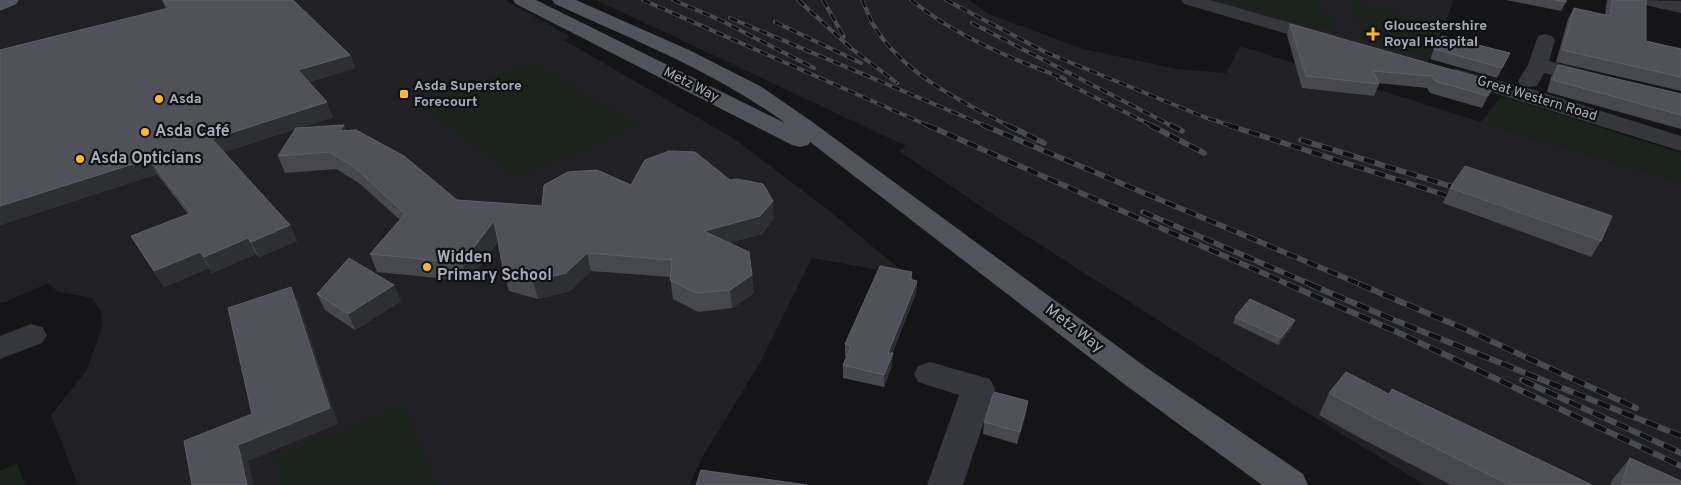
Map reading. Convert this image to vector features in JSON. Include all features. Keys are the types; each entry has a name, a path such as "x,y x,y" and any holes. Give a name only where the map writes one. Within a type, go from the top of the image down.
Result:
{"main road":[{"path":"0,5 10,0"},
{"name":"Metz Way","path":"522,0 860,170"},
{"name":"Metz Way","path":"561,0 678,53 749,89 793,117 860,170 1131,372 1290,485"}],"street":[{"path":"1190,0 1346,45"},
{"path":"1647,0 1681,6"},
{"path":"1542,51 1607,63"},
{"path":"1542,51 1614,84"},
{"path":"1523,94 1542,51"},
{"name":"Great Western Road","path":"1435,69 1523,94 1681,144"},
{"path":"0,348 31,335"},
{"path":"930,374 978,388 945,485"}],"shaded area":[{"name":"Widden Primary School","path":"22,0 505,0 571,37 564,40 736,140 831,212 907,275 812,258 760,363 704,454 689,485 78,485 51,415 86,371 102,328 101,311 92,298 58,292 49,283 0,304 0,12"},
{"path":"596,0 969,0 987,13 1083,49 1177,69 1226,73 1240,46 1481,122 1681,182 1681,485 1425,485 1203,349 989,212 899,151 906,146"},
{"name":"Gloucestershire Royal Hospital","path":"1190,0 1454,0 1426,66"},
{"path":"1220,0 1321,0 1322,10 1331,17 1336,25 1332,29 1324,29"},
{"path":"1353,2 1444,25 1430,59 1366,41 1359,33 1360,27 1348,8"},
{"path":"534,62 638,125 518,178 419,105"},
{"path":"1501,96 1681,153 1681,182 1481,122"},
{"path":"404,405 437,485 283,485 276,458"},
{"path":"17,463 25,485 0,485 0,471"}],"building":[{"name":"Asda","path":"163,0 293,0 350,55 298,70 327,102 212,139 290,225 251,242 248,238 204,257 200,252 154,271 131,236 191,213 149,159 0,206 0,50 169,8"},
{"path":"1612,0 1646,0 1646,41 1681,49 1681,77 1562,50 1574,8 1610,16"},
{"path":"1290,24 1495,82 1488,96 1435,81 1432,76 1373,71 1379,84 1306,76"},
{"path":"1442,36 1510,53 1502,68 1434,49"},
{"path":"1558,65 1681,94 1681,115 1553,80"},
{"path":"344,125 340,131 356,130 404,156 457,200 542,206 544,185 568,172 597,170 631,185 645,160 669,151 695,152 730,180 737,179 763,184 773,201 760,216 704,231 749,252 752,275 730,290 696,293 670,280 672,260 587,253 566,273 533,281 504,273 494,221 462,263 370,254 405,214 353,166 329,152 278,156 296,128"},
{"path":"1465,166 1612,216 1601,241 1450,188"},
{"path":"349,258 394,285 348,314 317,294"},
{"path":"880,266 912,272 909,279 917,281 888,353 893,353 884,375 843,365 851,346 845,344"},
{"path":"291,287 330,408 238,445 247,485 192,485 184,441 252,414 228,308"},
{"path":"1250,299 1295,320 1281,338 1235,317"},
{"path":"1346,372 1389,394 1392,389 1592,485 1510,485 1329,393"},
{"path":"994,392 1028,401 1020,432 984,422"},
{"path":"1630,458 1681,481 1681,485 1621,485"},
{"path":"701,470 807,485 696,485"}],"railway":[{"path":"643,0 929,126"},
{"path":"673,0 720,20 814,68"},
{"path":"798,0 852,49 897,83"},
{"path":"823,0 844,37"},
{"path":"862,0 873,24 899,57 953,96 1008,125"},
{"path":"911,0 965,36 1004,55 1065,79"},
{"path":"946,0 1047,53 1204,117 1232,126"},
{"path":"730,18 986,126"},
{"path":"775,22 861,63"},
{"path":"972,23 1172,126"},
{"path":"1058,79 1153,126"},
{"path":"927,125 1290,285"},
{"path":"983,125 1362,285"},
{"path":"1008,125 1044,143"},
{"path":"1150,125 1204,153"},
{"path":"1228,125 1448,196"},
{"path":"1172,126 1182,131"},
{"path":"1301,140 1453,187"},
{"path":"1143,212 1312,285"},
{"path":"1287,284 1397,332 1681,466"},
{"path":"1309,284 1681,436"},
{"path":"1359,284 1467,330 1636,408"},
{"path":"1522,380 1681,453"}],"place":[{"name":"Gloucestershire Royal Hospital","path":"1373,34"},
{"name":"Asda Superstore Forecourt","path":"404,94"},
{"name":"Asda","path":"159,99"},
{"name":"Asda Café","path":"145,132"},
{"name":"Asda Opticians","path":"80,159"},
{"name":"Widden Primary School","path":"427,267"}]}
